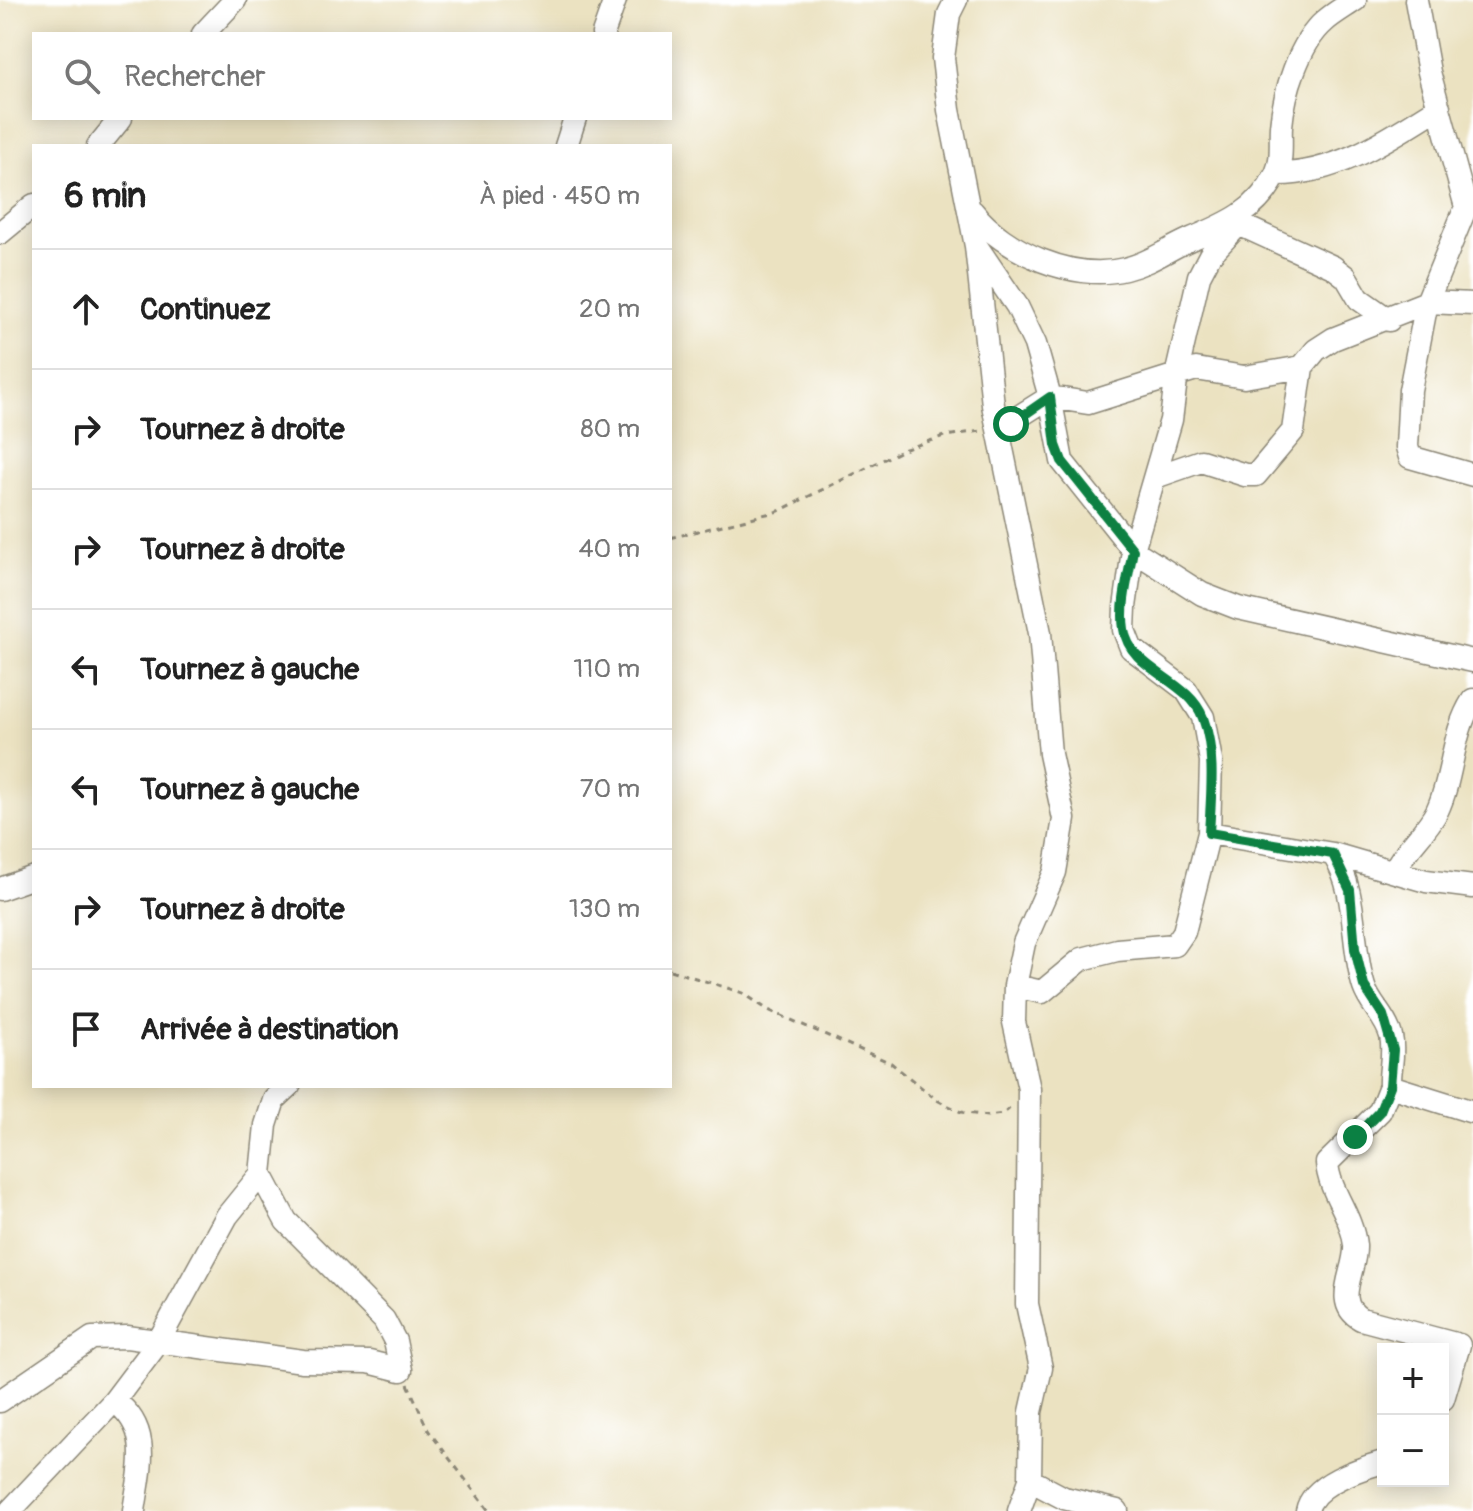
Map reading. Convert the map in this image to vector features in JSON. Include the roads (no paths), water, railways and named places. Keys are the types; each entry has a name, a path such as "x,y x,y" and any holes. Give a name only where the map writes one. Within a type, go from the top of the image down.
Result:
{"street":[{"path":"205,32 235,0"},
{"path":"604,32 615,0"},
{"path":"956,0 949,14 943,58 949,110 976,246 999,429 1040,633 1050,754 1064,819 1055,872 1024,943 1015,986 1014,1022 1029,1089 1027,1304 1041,1368 1031,1412 1030,1480 1019,1511"},
{"path":"1015,986 1042,992 1082,959 1117,950 1175,945 1184,932 1209,833 1211,761 1203,717 1186,690 1131,648 1124,630 1133,550 1171,420 1177,372 1199,276 1210,255 1256,203 1276,174 1281,152 1281,124 1296,66 1323,22 1355,0"},
{"path":"1416,0 1439,107 1466,207"},
{"path":"1276,174 1300,173 1356,155 1393,137 1439,107"},
{"path":"100,144 119,120"},
{"path":"567,144 574,120"},
{"path":"1473,170 1466,207 1427,302 1410,390 1407,447 1410,457 1423,463 1473,475"},
{"path":"0,233 32,207"},
{"path":"970,209 989,233 1011,246 1036,259 1077,269 1121,270 1150,262 1236,222 1333,267 1346,277 1359,299 1389,320"},
{"path":"976,246 1017,306 1035,344 1050,397 1056,445 1062,461 1133,550 1202,594 1238,608 1473,661"},
{"path":"1155,477 1201,461 1245,475 1256,475 1293,431 1302,367 1316,350 1333,339 1389,320 1427,302 1473,304"},
{"path":"999,429 1050,397 1088,403 1177,372 1196,369 1244,377 1302,367"},
{"path":"1394,871 1409,845 1435,815 1446,788 1463,715 1473,700"},
{"path":"1209,833 1333,854 1394,871 1473,887"},
{"path":"1333,854 1350,890 1355,949 1364,986 1383,1015 1391,1037 1390,1086 1380,1111 1327,1163 1331,1185 1356,1249 1347,1288 1348,1309 1361,1319 1466,1347 1449,1385"},
{"path":"0,889 32,878"},
{"path":"1390,1086 1473,1112"},
{"path":"10,1511 114,1401 157,1344 227,1216 261,1174 266,1125 274,1100 287,1088"},
{"path":"0,1401 92,1338 127,1337 157,1344 303,1361 369,1362 401,1370 395,1341 384,1320 286,1221 261,1174"},
{"path":"114,1401 132,1413 140,1436 134,1511"},
{"path":"1307,1511 1314,1495 1359,1469 1377,1464"},
{"path":"1030,1480 1064,1498 1117,1511"}]}
